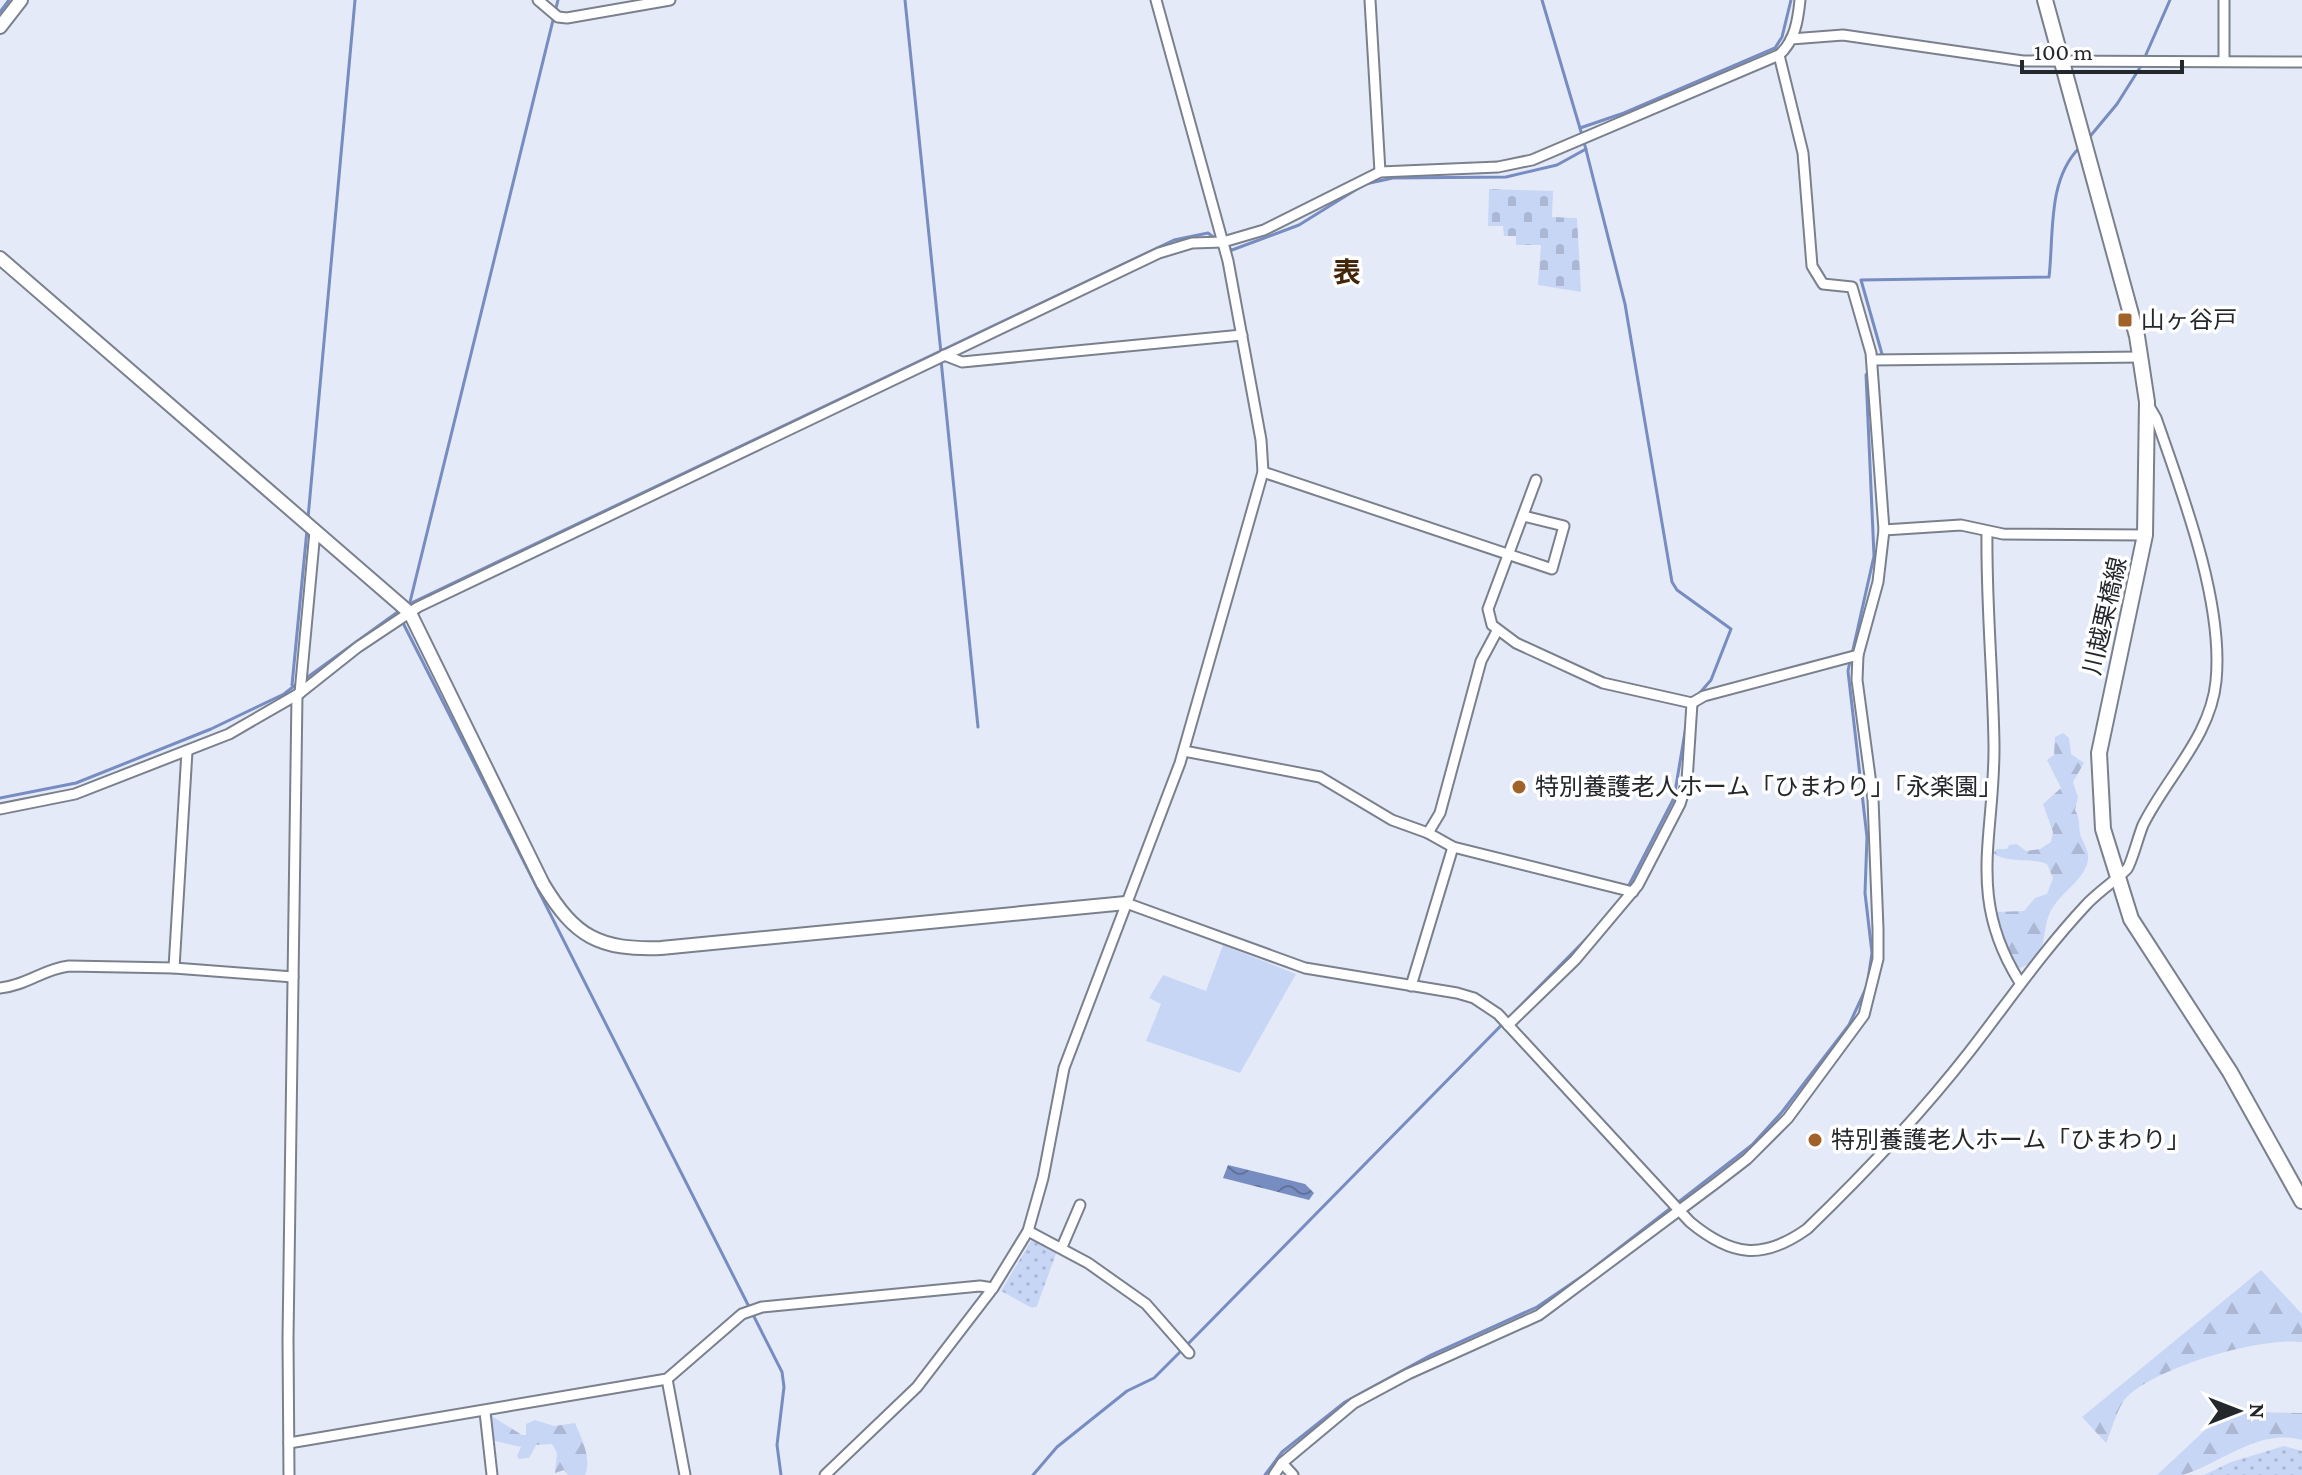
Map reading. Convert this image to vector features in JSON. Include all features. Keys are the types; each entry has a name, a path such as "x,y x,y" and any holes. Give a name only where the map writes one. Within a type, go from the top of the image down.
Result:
{"main road":[{"name":"川越栗橋線","path":"2045,0 2142,357 2147,402 2145,535 2099,753 2099,803 2115,877 2131,919 2145,946 2230,1072 2302,1201"}],"street":[{"path":"0,27 21,0"},
{"path":"538,0 558,17 567,18 670,0"},
{"path":"825,1475 917,1387 993,1288 1028,1231 1043,1178 1064,1068 1184,751 1263,472 1261,440 1223,242 1156,0"},
{"path":"1370,0 1380,172"},
{"path":"0,809 75,794 239,729 299,694 358,647 410,613 1159,253 1192,243 1223,242 1291,219 1344,188 1380,172 1498,167 1532,160 1779,55 1791,39 1800,0"},
{"path":"2224,0 2224,61"},
{"path":"1791,39 1843,35 1997,60 2302,62"},
{"path":"1274,1475 1282,1463 1354,1403 1408,1374 1539,1315 1747,1159 1788,1118 1864,1015 1878,959 1875,841 1865,722 1857,680 1858,655 1878,582 1884,530 1872,360 1852,287 1823,284 1812,266 1803,153 1779,55"},
{"path":"0,258 410,613 543,884 572,925 594,940 627,949 661,948 1126,903 1305,968 1474,998 1508,1025 1690,1222 1716,1243 1762,1250 1789,1242 1807,1229 1897,1138 1971,1050 2019,981 2087,903 2129,868 2133,847 2196,737 2216,684 2217,628 2170,457 2147,402"},
{"path":"944,355 962,362 1242,335"},
{"path":"1872,360 2142,357"},
{"path":"1263,472 1552,569 1564,526 1524,516"},
{"path":"1536,480 1488,609 1497,631 1516,643 1603,683 1692,703 1704,696 1858,655"},
{"path":"1884,530 1961,525 1987,532 2145,535"},
{"path":"289,1475 299,694 315,531"},
{"path":"1987,532 1994,758 1986,889 2002,953 2019,981"},
{"path":"1428,833 1440,813 1481,661 1497,631"},
{"path":"1508,1025 1575,960 1633,892 1684,792 1692,703"},
{"path":"174,968 187,751"},
{"path":"1184,751 1320,777 1392,820 1428,833 1453,847 1633,892"},
{"path":"1411,986 1453,847"},
{"path":"0,988 22,986 55,968 174,968 293,977"},
{"path":"1062,1247 1080,1205"},
{"path":"1028,1231 1062,1247 1146,1304 1189,1353"},
{"path":"289,1443 667,1379 742,1314 762,1307 980,1286 993,1288"},
{"path":"667,1379 685,1475"},
{"path":"485,1412 492,1475"},
{"path":"1282,1463 1293,1475"}],"green space":[{"path":"1489,189 1553,191 1552,217 1577,218 1581,292 1538,285 1541,245 1516,245 1516,236 1504,236 1503,226 1488,226"},
{"path":"2063,733 2069,738 2071,754 2084,763 2073,782 2078,797 2075,810 2088,859 2083,873 2051,910 2040,952 2027,965 2016,969 1995,912 2024,911 2035,898 2047,894 2053,878 2047,864 2005,858 1993,853 1997,849 2007,849 2009,845 2017,844 2026,851 2040,849 2051,842 2053,832 2043,804 2061,788 2047,760 2054,755 2055,737"},
{"path":"1223,945 1296,974 1240,1073 1146,1041 1161,1004 1149,998 1163,975 1206,991"},
{"path":"1034,1236 1057,1251 1037,1306 1032,1308 1001,1291"},
{"path":"2261,1270 2302,1314 2302,1342 2236,1349 2160,1375 2126,1398 2106,1443 2082,1417"},
{"path":"2247,1412 2302,1413 2302,1440 2270,1439 2241,1448 2183,1475 2157,1475 2219,1417"},
{"path":"487,1413 522,1435 526,1435 526,1424 535,1420 554,1426 575,1423 587,1456 585,1475 568,1475 564,1470 555,1473 557,1453 552,1444 536,1445 529,1458 519,1459 517,1456 521,1447 491,1440"},
{"path":"2284,1446 2302,1451 2302,1475 2204,1475 2231,1462"}],"water":[{"path":"1228,1165 1305,1184 1314,1193 1309,1200 1223,1178"}],"waterway":[{"path":"0,12 9,0"},
{"path":"308,518 355,0"},
{"path":"410,602 558,0"},
{"path":"905,0 941,353"},
{"path":"1542,0 1582,135"},
{"path":"1580,128 1624,113 1775,48 1782,37 1791,0"},
{"path":"2144,59 2170,0"},
{"path":"2087,140 2117,104 2141,66"},
{"path":"1584,142 1625,304 1672,582 1677,590 1731,629 1711,680 1698,695"},
{"path":"1879,357 1882,354 1861,280 2049,277 2057,192 2069,161 2079,148"},
{"path":"1229,248 1232,250 1299,225 1365,184 1393,178 1506,177 1557,165 1586,149"},
{"path":"405,606 1174,240 1208,233 1216,239"},
{"path":"941,360 978,727"},
{"path":"1852,654 1874,556 1866,375 1870,370"},
{"path":"292,685 307,530"},
{"path":"305,679 399,611"},
{"path":"401,619 782,1372 784,1387 777,1445 781,1475"},
{"path":"1265,1475 1282,1452 1345,1402 1431,1355 1537,1307 1587,1273 1752,1145 1782,1112 1849,1025 1867,986 1872,953 1865,893 1867,837 1848,671 1850,661"},
{"path":"0,798 76,783 211,729 284,694 298,683"},
{"path":"1628,887 1674,798 1689,708"},
{"path":"1187,1345 1591,934"},
{"path":"1033,1475 1057,1447 1127,1391 1154,1378 1182,1350"}],"place":[{"name":"山ヶ谷戸","path":"2125,320"},
{"name":"特別養護老人ホーム「ひまわり」「永楽園」","path":"1519,787"},
{"name":"特別養護老人ホーム「ひまわり」","path":"1815,1140"}],"district":[{"name":"表","path":"1347,272"}]}
